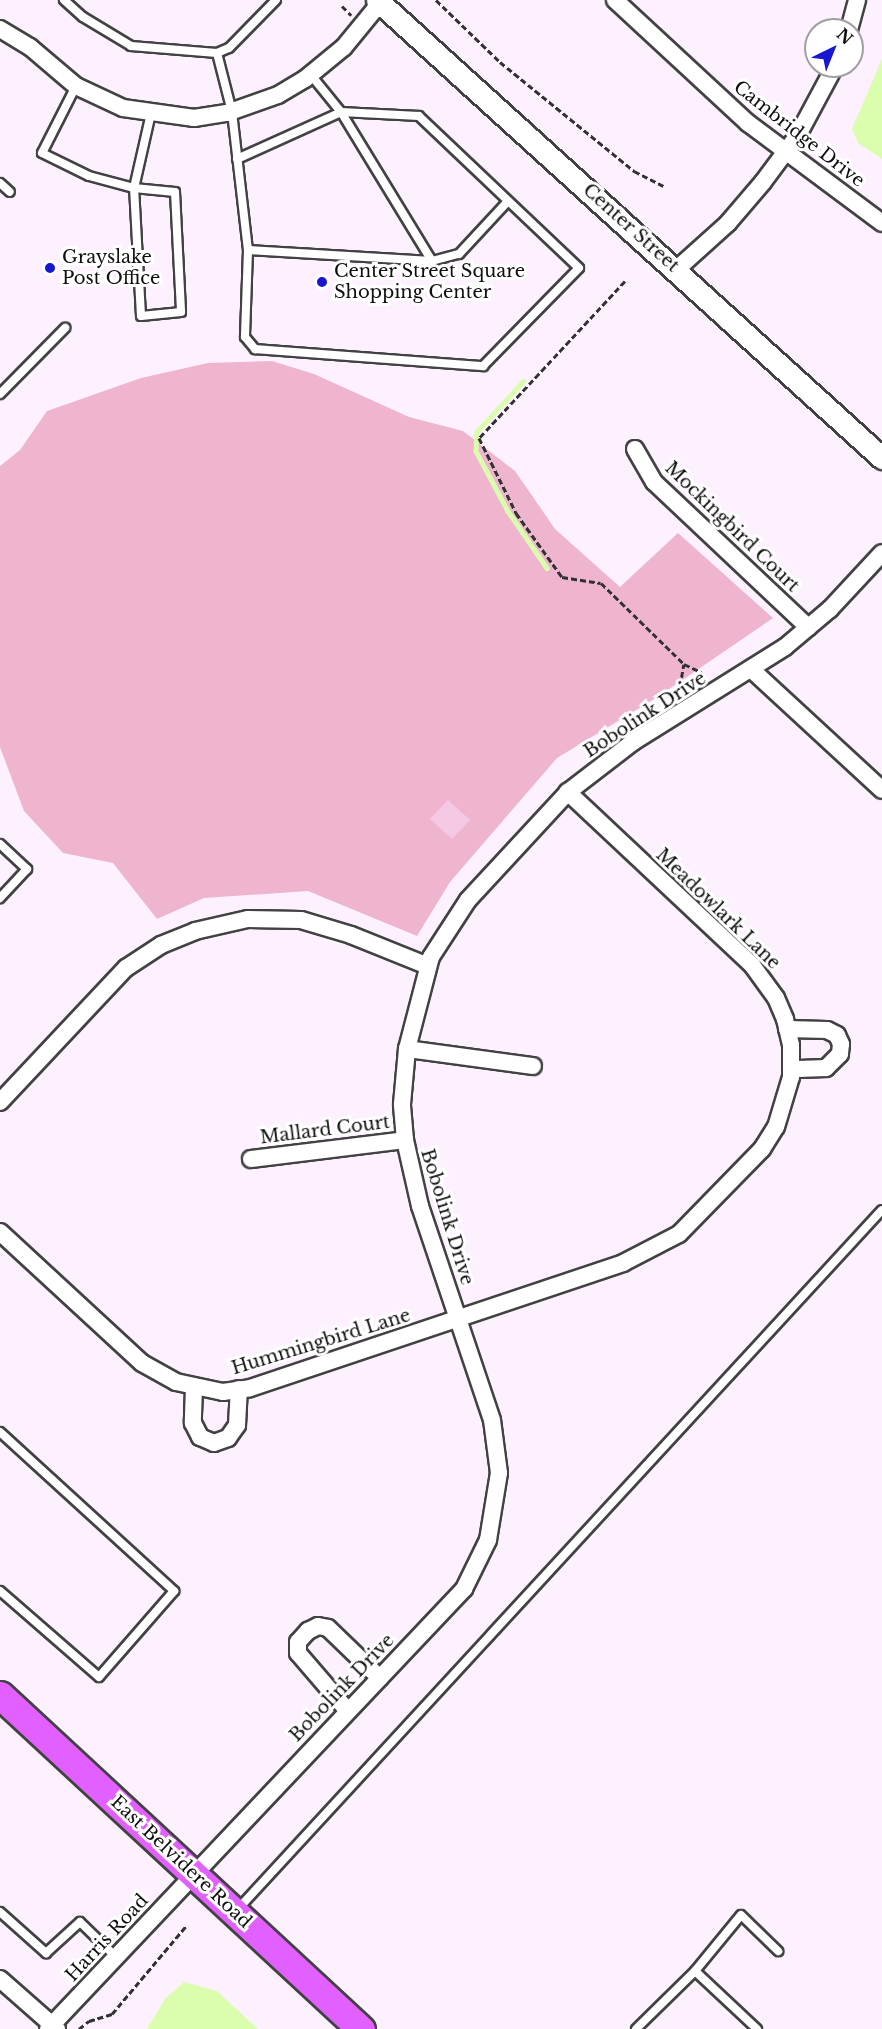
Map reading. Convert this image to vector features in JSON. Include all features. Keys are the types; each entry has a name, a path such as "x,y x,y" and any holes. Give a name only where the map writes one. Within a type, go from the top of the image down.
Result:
{"main road":[{"name":"East Belvidere Road","path":"0,1695 361,2029"}],"street":[{"name":"Cambridge Drive","path":"615,0 748,123 882,223"},
{"path":"852,18 857,0"},
{"path":"0,28 30,47 76,86 123,108 194,117 231,112 278,95 311,75 344,47 379,2"},
{"name":"Center Street","path":"379,2 677,269 882,458"},
{"path":"677,269 728,223 787,151 828,78"},
{"name":"Mockingbird Court","path":"635,449 654,482 808,627"},
{"name":"Bobolink Drive","path":"195,1874 347,1710 464,1589 488,1540 497,1497 499,1473 492,1420 420,1206 405,1140 402,1104 407,1049 428,966 468,900 568,792 633,742 751,669 808,627 882,553"},
{"path":"751,669 882,790"},
{"name":"Meadowlark Lane","path":"458,1319 623,1263 679,1234 762,1149 784,1110 791,1069 787,1029 776,998 752,965 568,792"},
{"path":"0,1102 126,968 161,945 195,931 248,919 301,920 351,935 428,966"},
{"path":"787,1029 827,1030 837,1035 841,1044 840,1054 826,1068 791,1069"},
{"path":"407,1049 534,1066"},
{"name":"Mallard Court","path":"251,1160 405,1140"},
{"name":"Hummingbird Lane","path":"0,1232 142,1363 176,1382 194,1387 223,1392 239,1389 458,1319"},
{"path":"194,1387 193,1423 200,1437 214,1443 228,1438 237,1425 239,1389"},
{"path":"347,1710 298,1653 298,1642 308,1631 318,1626 328,1628 380,1678"},
{"name":"Harris Road","path":"52,2028 195,1874"},
{"path":"0,1979 52,2028"}],"lane":[{"path":"64,0 83,17 131,46 217,53 236,42 276,0"},
{"path":"217,53 231,112 248,250 245,337 255,349 483,366 579,268 418,116 341,112 237,159"},
{"path":"311,75 341,112 432,261"},
{"path":"76,86 42,153 89,176 134,188 175,192 182,312 141,316 134,188 151,113"},
{"path":"0,183 10,192"},
{"path":"248,250 432,261 459,254 508,201"},
{"path":"0,394 65,328"},
{"path":"0,844 27,869 0,898"},
{"path":"236,1912 882,1210"},
{"path":"0,1432 174,1591 99,1677 0,1591"},
{"path":"0,1912 46,1953 80,1922 116,1957"},
{"path":"636,2029 695,1971 741,1915 778,1951"},
{"path":"695,1971 757,2029"}],"path":[{"path":"436,0 501,62 634,171 665,187"},
{"path":"625,281 479,438 516,513 562,577 601,584 684,664 701,672"},
{"path":"680,686 684,664"},
{"path":"79,2029 89,2020 112,2014 186,1926"}],"shaded area":[{"path":"882,59 882,159 858,143 852,129"},
{"path":"272,361 314,374 409,417 463,431 515,471 555,529 620,587 678,533 773,618 656,698 557,758 450,882 417,936 308,891 204,898 157,919 113,863 63,853 24,811 0,747 0,466 20,450 47,411 141,378 208,363"},
{"path":"448,800 470,820 452,839 430,819"},
{"path":"184,1982 217,1991 258,2029 147,2029 165,1999"}],"waterway":[{"path":"524,381 477,432 476,451 508,511 547,568"}],"place":[{"name":"Grayslake Post Office","path":"50,268"},
{"name":"Center Street Square Shopping Center","path":"322,282"}]}
